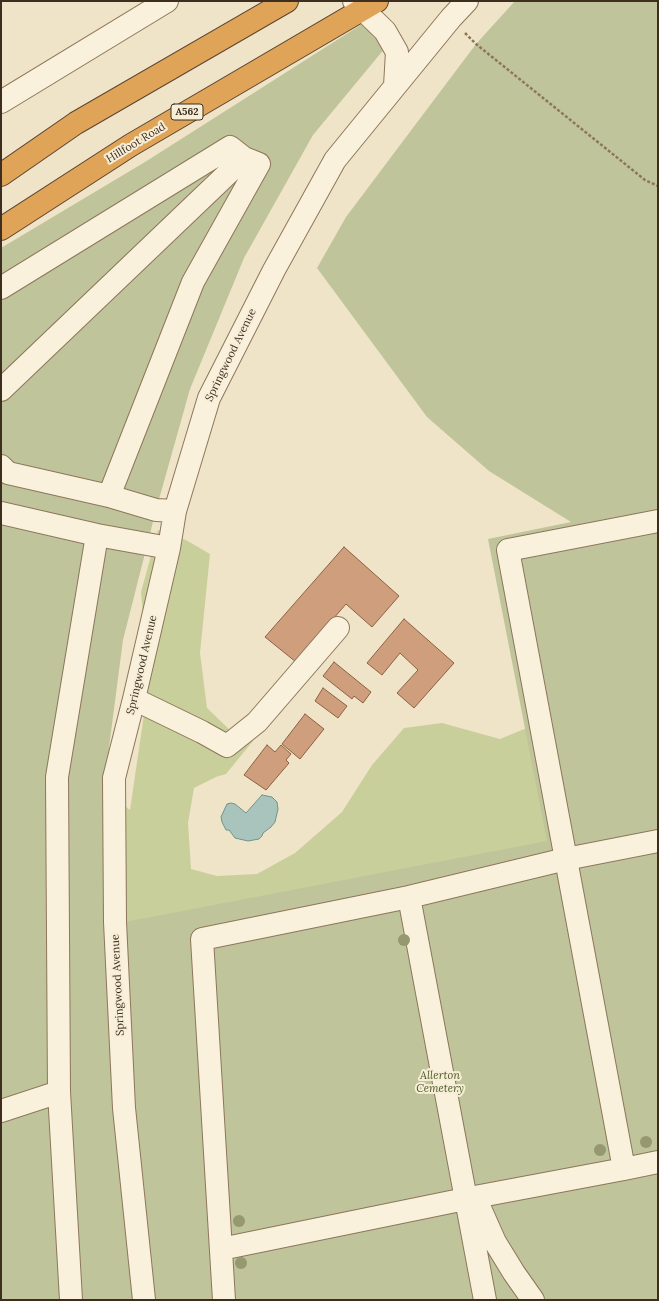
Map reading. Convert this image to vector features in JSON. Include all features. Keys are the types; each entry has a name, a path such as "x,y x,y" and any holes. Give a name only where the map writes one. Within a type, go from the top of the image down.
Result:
{"highway":[{"path":"1,175 76,123 287,1"},
{"name":"Hillfoot Road","path":"1,228 131,145 365,4"}],"street":[{"path":"1,102 167,1"},
{"name":"Springwood Avenue","path":"144,1300 124,1108 114,922 114,778 169,548 175,511 209,398 274,270 335,160 451,18 467,1"},
{"path":"365,4 385,31 397,52 395,86"},
{"path":"1,288 230,147 244,158 259,164 193,282 109,496"},
{"path":"1,390 244,158"},
{"path":"1,466 8,473 109,496 156,510 175,511"},
{"path":"1,514 97,535 169,548"},
{"path":"624,1169 508,550 658,521"},
{"path":"71,1300 59,1092 57,777 97,535"},
{"path":"134,699 202,732 227,746 257,722 338,628"},
{"path":"224,1300 202,938 409,897 566,859 658,841"},
{"path":"409,897 471,1198 485,1300"},
{"path":"1,1111 59,1092"},
{"path":"221,1249 471,1198 658,1162"},
{"path":"471,1198 495,1242 533,1300"}],"path":[{"path":"451,18 482,49 645,180 658,186"}],"green space":[{"name":"Allerton Cemetery","path":"515,1 658,1 658,1300 149,1300 120,923 547,841 488,539 571,522 489,471 427,417 317,268 346,217 476,44"},
{"path":"381,12 395,36 313,135 244,258 190,389 156,510 123,640 105,778 134,1300 1,1300 1,248 145,162"},
{"path":"158,530 186,540 210,554 200,653 207,708 231,731 253,741 226,774 216,777 194,788 188,823 191,869 217,876 257,874 295,853 342,812 372,765 404,728 442,723 500,739 546,720 620,821 197,1093 71,794 110,703 108,793 130,810 149,680 141,592"}],"water":[{"path":"262,795 272,797 277,802 278,809 275,822 259,839 248,841 235,838 229,830 226,830 222,822 221,817 227,804 235,804 246,813"}],"building":[{"path":"344,547 399,596 372,627 346,604 296,662 265,637"},
{"path":"404,619 454,663 414,708 397,693 418,670 400,653 382,675 367,663"},
{"path":"334,662 371,692 363,703 354,696 352,699 323,676"},
{"path":"323,688 347,706 338,718 315,701"},
{"path":"305,714 324,729 300,759 282,744"},
{"path":"267,745 275,752 281,745 291,754 286,760 289,763 266,790 244,775"}]}
